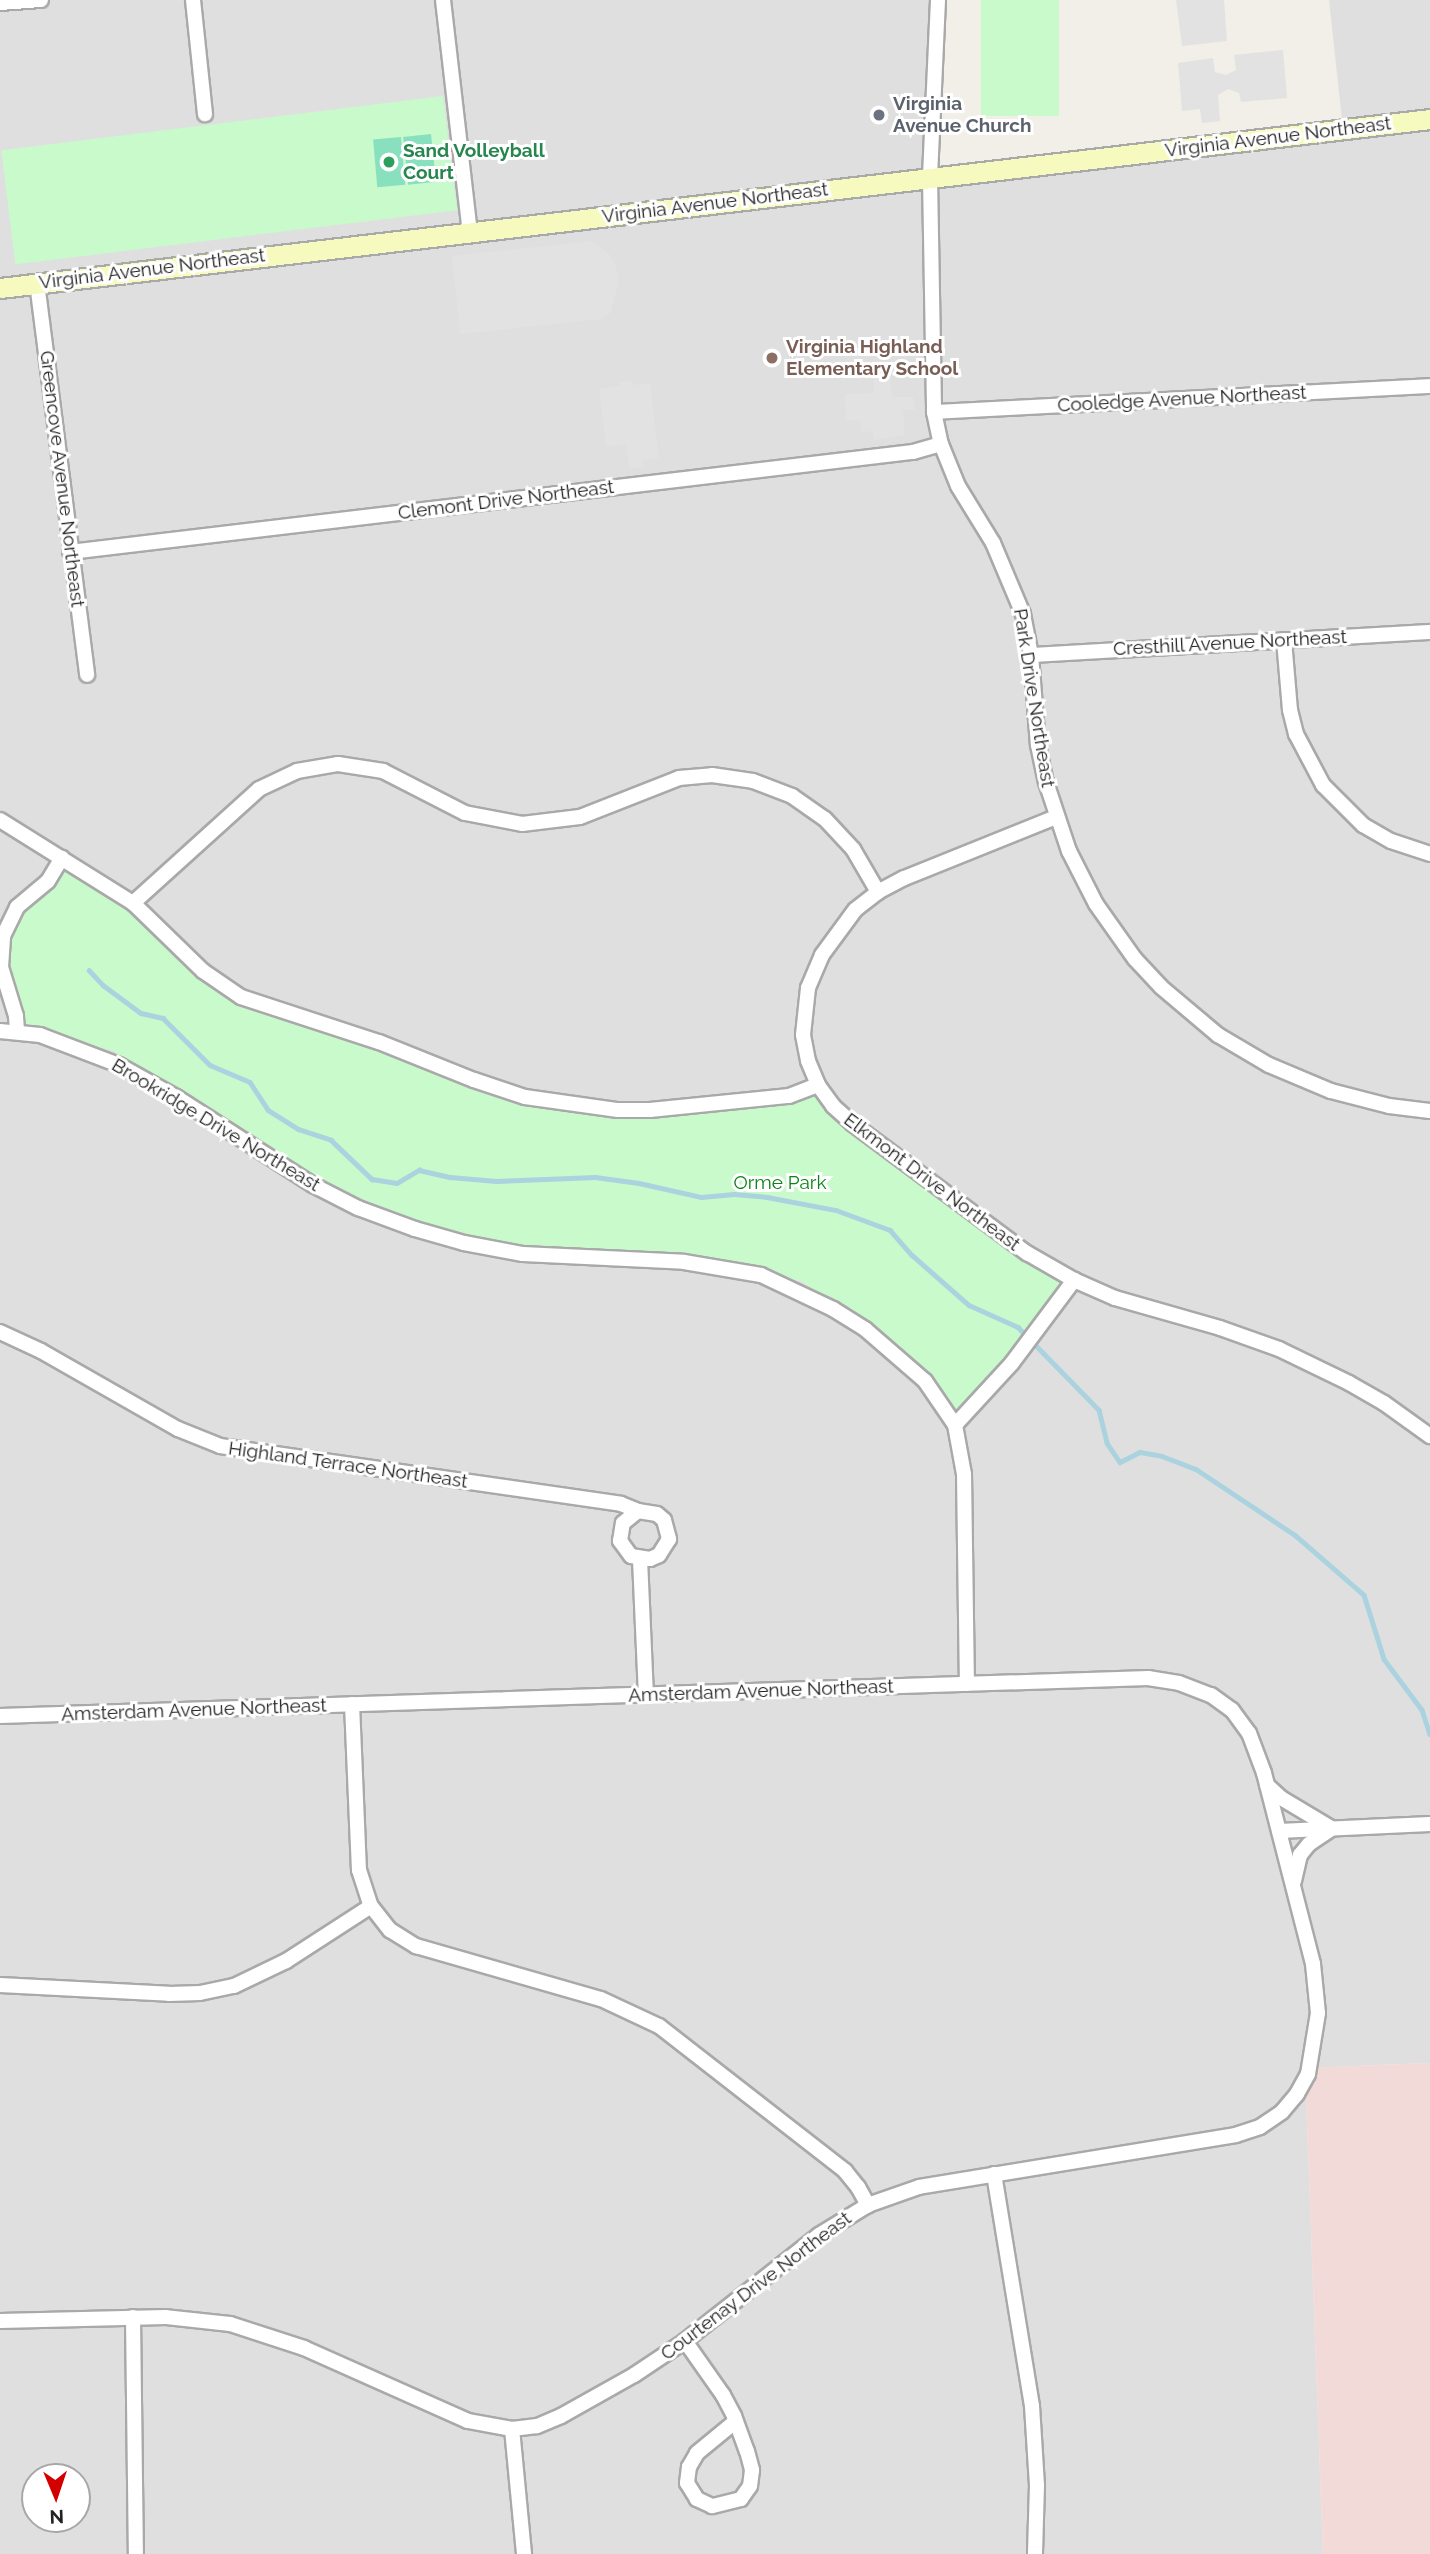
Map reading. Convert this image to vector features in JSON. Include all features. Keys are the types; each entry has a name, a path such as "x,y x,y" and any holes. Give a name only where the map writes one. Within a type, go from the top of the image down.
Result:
{"street":[{"path":"0,3 41,0"},
{"path":"193,0 205,114"},
{"path":"443,0 470,232"},
{"name":"Park Drive Northeast","path":"938,0 930,178 934,412 942,444 958,486 1009,575 1023,614 1031,654 1038,745 1056,817 1082,878 1117,936 1161,986 1188,1012 1218,1035 1296,1078 1331,1091 1389,1106 1430,1111"},
{"name":"Virginia Avenue Northeast","path":"0,288 1430,119"},
{"name":"Greencove Avenue Northeast","path":"37,283 87,676"},
{"name":"Cooledge Avenue Northeast","path":"934,412 1430,386"},
{"name":"Clemont Drive Northeast","path":"71,552 913,452 942,444"},
{"name":"Cresthill Avenue Northeast","path":"1031,654 1430,632"},
{"path":"1284,640 1290,709 1296,734 1322,785 1363,825 1391,841 1430,854"},
{"path":"133,903 259,789 297,771 338,764 383,771 465,813 522,824 580,817 678,778 712,775 753,782 792,796 825,818 853,849 878,892"},
{"name":"Elkmont Drive Northeast","path":"1056,817 904,878 878,892 855,910 836,931 808,988 803,1035 808,1061 818,1085 833,1106 853,1124 1027,1253 1074,1280 1115,1298 1220,1328 1279,1349 1384,1403 1430,1436"},
{"path":"0,820 133,903 203,971 241,997 379,1042 525,1097 586,1108 650,1110 789,1096 818,1085"},
{"path":"17,1031 16,1016 1,967 3,936 17,907 48,881 62,858"},
{"name":"Brookridge Drive Northeast","path":"0,1031 17,1031 91,1052 119,1065 176,1097 313,1185 358,1208 415,1229 464,1243 523,1254 716,1266 761,1275 832,1308 888,1346 925,1381 955,1424 964,1474 967,1684"},
{"path":"955,1424 1012,1363 1074,1280"},
{"name":"Highland Terrace Northeast","path":"0,1332 41,1351 178,1429 220,1446 621,1504 638,1511 648,1511 664,1520 669,1539 659,1555 640,1559"},
{"path":"638,1511 623,1523 620,1541 624,1550 640,1559 646,1695"},
{"name":"Amsterdam Avenue Northeast","path":"0,1717 1148,1678 1178,1683 1211,1695 1233,1710 1249,1733 1279,1831"},
{"path":"352,1704 359,1870 371,1906 390,1930 416,1946 601,1999 659,2026 845,2171 858,2186 868,2205"},
{"path":"1267,1785 1281,1798 1332,1828"},
{"path":"1279,1831 1430,1824"},
{"path":"1293,1886 1300,1856 1309,1844 1332,1828"},
{"name":"Courtenay Drive Northeast","path":"0,2321 133,2317 198,2319 261,2332 304,2348 468,2421 512,2429 537,2426 561,2416 685,2341 819,2235 868,2205 919,2187 1236,2135 1260,2127 1282,2112 1297,2094 1308,2074 1318,2013 1313,1964 1279,1831"},
{"path":"0,1985 169,1994 222,1988 266,1973 371,1906"},
{"path":"994,2174 1032,2406 1037,2485 1035,2554"},
{"path":"133,2317 136,2554"},
{"path":"685,2341 723,2395 736,2421 750,2460 750,2486 741,2499 712,2506 697,2499 687,2483 689,2467 697,2453 736,2421"},
{"path":"512,2429 524,2554"}],"shaded area":[{"path":"0,0 933,0 930,177 1343,129 1329,0 1430,0 1430,2063 1305,2068 1323,2554 0,2554","holes":["10,916 380,1048 555,1099 678,1106 1072,1277 956,1420 906,1352 801,1281 666,1258 321,1183 8,981"]},
{"path":"1176,0 1224,0 1227,41 1182,46"},
{"path":"1283,50 1287,98 1241,102 1239,93 1228,89 1218,95 1220,121 1202,123 1200,109 1182,111 1178,63 1213,58 1215,72 1226,75 1236,70 1234,55"},
{"path":"591,241 609,254 616,266 619,281 611,312 602,319 460,334 452,256"},
{"path":"873,372 890,372 892,397 913,397 915,410 903,410 905,435 874,440 873,431 862,432 860,420 846,421 845,394 874,393"},
{"path":"632,380 633,385 650,383 659,458 643,460 644,467 629,469 626,444 606,447 599,389 620,386 620,382"},
{"path":"1430,2063 1430,2554 1323,2554 1305,2068"}],"green space":[{"path":"981,0 1059,0 1059,116 981,116"},
{"path":"443,96 457,210 15,264 1,150"},
{"name":"Sand Volleyball Court","path":"431,134 436,182 408,185 403,137"},
{"name":"Sand Volleyball Court","path":"401,137 405,185 377,187 373,139"},
{"name":"Orme Park","path":"72,856 149,917 204,979 380,1048 555,1099 678,1106 804,1084 1072,1277 956,1420 906,1352 801,1281 666,1258 468,1241 321,1183 113,1051 25,1026 8,981 10,916"}],"waterway":[{"path":"89,970 103,985 141,1013 163,1018 210,1065 250,1082 268,1110 298,1129 331,1140 372,1179 397,1183 419,1170 450,1177 496,1181 595,1177 639,1183 701,1197 734,1194 767,1197 836,1210 890,1230 912,1255 969,1305 1018,1327 1099,1410 1107,1443 1120,1462 1140,1452 1162,1456 1196,1469 1295,1535 1364,1595 1384,1659 1422,1710 1430,1734"}],"place":[{"name":"Virginia Avenue Church","path":"879,115"},
{"name":"Sand Volleyball Court","path":"389,162"},
{"name":"Virginia Highland Elementary School","path":"772,358"}]}
